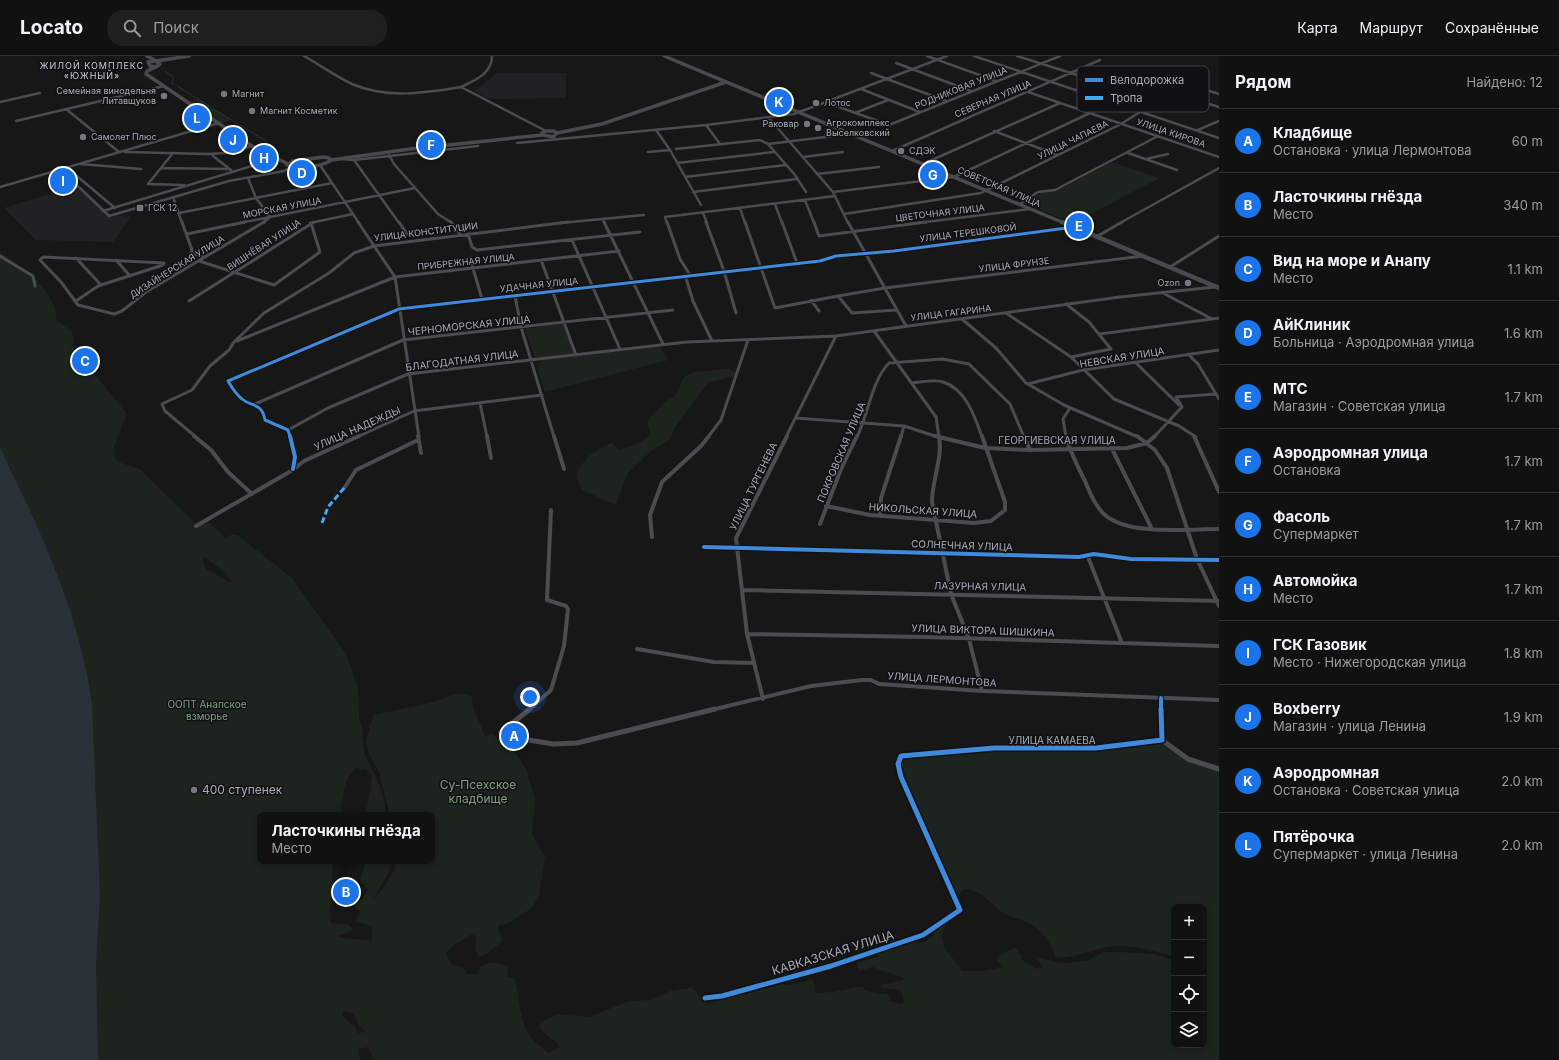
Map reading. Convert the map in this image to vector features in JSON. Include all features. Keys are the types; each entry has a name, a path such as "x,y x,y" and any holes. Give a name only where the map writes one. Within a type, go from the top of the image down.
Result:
{"street":[{"path":"146,56 156,61 171,60 189,56"},
{"path":"146,56 149,59 150,66"},
{"path":"304,56 353,84 377,91 419,92 461,86 487,71 492,63 492,56"},
{"name":"СОВЕТСКАЯ УЛИЦА","path":"664,56 1218,287"},
{"path":"927,56 996,81"},
{"path":"517,143 706,125 799,113 947,56"},
{"path":"974,56 1077,91"},
{"path":"1017,56 1077,75"},
{"name":"РОДНИКОВАЯ УЛИЦА","path":"855,113 888,125 1060,56"},
{"path":"150,66 158,66 171,60"},
{"name":"СЕВЕРНАЯ УЛИЦА","path":"1087,66 1100,60"},
{"path":"156,61 145,72 252,146 275,159 288,164 288,166 291,167"},
{"path":"156,61 158,66"},
{"path":"896,63 972,91"},
{"name":"СЕВЕРНАЯ УЛИЦА","path":"892,151 1077,70"},
{"path":"872,73 946,101"},
{"path":"55,171 80,188 109,216 230,181 284,171 291,167 320,165 340,158 542,135 553,136 557,133 602,124 726,82"},
{"path":"16,121 164,86"},
{"path":"461,86 546,131 557,133"},
{"path":"860,89 920,112"},
{"name":"УЛИЦА ЧАПАЕВА","path":"1209,91 1219,94"},
{"name":"УЛИЦА КИРОВА","path":"1028,92 1077,108"},
{"path":"0,102 40,93"},
{"path":"825,102 855,113 888,100"},
{"path":"923,164 1061,102"},
{"path":"1209,104 1219,107"},
{"path":"66,109 120,152 213,154 226,153 252,146"},
{"path":"833,192 954,177 1090,112"},
{"name":"УЛИЦА КИРОВА","path":"1090,112 1219,157"},
{"path":"1140,112 1219,138"},
{"name":"УЛИЦА ЧАПАЕВА","path":"844,214 987,191 1121,124 1140,112"},
{"path":"768,117 788,142 833,192 852,231 906,326"},
{"path":"1198,130 1219,121"},
{"path":"0,187 219,123"},
{"path":"706,125 720,144"},
{"path":"656,130 670,150 700,205"},
{"path":"542,135 542,133 546,131"},
{"path":"994,132 1057,156"},
{"path":"768,144 850,134"},
{"path":"1020,204 1038,192 1055,190 1158,136"},
{"path":"676,149 760,140 765,141 786,165 806,192"},
{"path":"340,158 354,160 478,146"},
{"path":"648,152 670,150"},
{"path":"677,163 774,152"},
{"path":"803,157 844,152"},
{"path":"173,153 148,184 188,185"},
{"path":"1128,153 1177,170"},
{"path":"213,154 213,156 232,170"},
{"path":"1146,159 1168,154"},
{"path":"389,155 394,164 438,214 451,222 460,234"},
{"path":"288,164 293,161 322,158 331,160"},
{"path":"104,211 232,170 275,159"},
{"path":"354,160 408,234"},
{"path":"79,164 141,169"},
{"path":"320,165 395,277 408,374 421,453"},
{"path":"685,177 786,165"},
{"path":"66,167 115,208"},
{"path":"818,174 879,167"},
{"path":"161,168 232,170"},
{"path":"1096,237 1219,168"},
{"path":"248,178 256,198 270,217"},
{"path":"693,192 797,179"},
{"path":"179,213 332,183"},
{"name":"МОРСКАЯ УЛИЦА","path":"187,234 415,188"},
{"path":"690,275 680,259 665,217 835,196"},
{"path":"173,197 187,234 192,250 191,253 204,257"},
{"name":"ЦВЕТОЧНАЯ УЛИЦА","path":"805,200 819,236 1030,209"},
{"path":"774,204 797,263"},
{"path":"740,208 761,267"},
{"path":"703,213 724,271 736,313"},
{"name":"ВИШНЁВАЯ УЛИЦА","path":"189,301 311,223 352,214"},
{"name":"УЛИЦА КОНСТИТУЦИИ","path":"252,494 228,472 211,450 165,411 162,404 192,390 210,366 229,350 234,342 264,313 329,273 354,253 374,246 460,234 644,215"},
{"name":"ДИЗАЙНЕРСКАЯ УЛИЦА","path":"75,258 43,257 40,260 78,304 87,308 114,314 118,313 142,295 198,260 262,224 270,217"},
{"path":"603,220 663,344"},
{"path":"198,260 233,273 274,285 320,252 311,223"},
{"name":"УЛИЦА ТЕРЕШКОВОЙ","path":"865,254 1074,227"},
{"path":"468,234 472,247 478,250 640,232"},
{"path":"1170,267 1219,236"},
{"path":"572,240 620,349"},
{"name":"ПРИБРЕЖНАЯ УЛИЦА","path":"234,342 395,277 619,251"},
{"name":"УДАЧНАЯ УЛИЦА","path":"255,404 244,402 236,394 228,381 399,309 594,288 685,275 820,261 836,256 865,254"},
{"path":"0,256 33,276 35,286"},
{"name":"УЛИЦА ФРУНЗЕ","path":"761,267 775,308 790,307 811,300 885,288 1144,256"},
{"path":"75,258 164,262 163,266 101,285 76,301"},
{"path":"75,258 101,285"},
{"path":"470,258 482,299"},
{"path":"116,260 130,276"},
{"path":"541,260 576,355"},
{"path":"685,275 693,300 712,341"},
{"name":"УЛИЦА ГАГАРИНА","path":"620,349 687,342 796,340 836,336 1066,304 1218,287"},
{"path":"1163,292 1212,319"},
{"path":"515,296 521,327 564,468"},
{"path":"838,296 852,313 897,310"},
{"path":"811,300 819,311"},
{"path":"1066,304 1100,334 1111,349 1071,357"},
{"name":"ЧЕРНОМОРСКАЯ УЛИЦА","path":"255,404 403,340 673,310"},
{"path":"1005,313 1071,357 1121,403 1189,431 1196,437 1219,492"},
{"path":"1100,334 1219,318"},
{"path":"962,319 996,348 1028,384 1070,408 1121,428 1147,443 1155,450 1167,468 1197,559 1218,601 1219,606"},
{"path":"874,331 934,412 941,438 940,458 932,489 932,502 952,594 969,639 982,691"},
{"name":"УЛИЦА ТУРГЕНЕВА","path":"763,699 747,634 736,538 836,336"},
{"path":"652,537 650,515 662,482 701,446 721,420 748,340"},
{"name":"БЛАГОДАТНАЯ УЛИЦА","path":"288,430 328,408 408,374 620,349"},
{"name":"НЕВСКАЯ УЛИЦА","path":"1028,384 1084,370 1219,350"},
{"path":"1188,354 1198,364 1219,399"},
{"path":"896,361 942,358 970,364 1010,404 1030,450"},
{"name":"ПОКРОВСКАЯ УЛИЦА","path":"820,524 841,469 864,422 881,371 885,366 896,361"},
{"path":"1135,362 1182,407"},
{"name":"НИКОЛЬСКАЯ УЛИЦА","path":"826,506 844,511 936,522 988,522 998,518 1005,510 1005,502 984,447 972,409 952,386 934,381 912,383"},
{"path":"1182,407 1176,397 1216,394"},
{"name":"УЛИЦА НАДЕЖДЫ","path":"196,526 252,494 304,461 414,411 542,395"},
{"path":"480,403 490,458"},
{"path":"255,404 264,414 265,420 288,430 294,457 293,469"},
{"path":"1147,443 1182,407"},
{"path":"1070,408 1064,416 1063,422 1071,449 1096,505 1102,513 1112,520 1126,525 1219,529"},
{"name":"ГЕОРГИЕВСКАЯ УЛИЦА","path":"796,418 904,426 941,438 984,447 1030,450 1112,449 1127,448 1147,443"},
{"path":"880,516 881,498 904,426"},
{"path":"345,488 352,474 356,470 418,440"},
{"path":"1112,449 1151,527"},
{"path":"501,732 521,718 551,690 564,646 568,609 566,606 549,602 547,600 551,510"},
{"name":"СОЛНЕЧНАЯ УЛИЦА","path":"704,547 736,546 744,549 944,552 1088,557 1094,554 1131,559 1219,560"},
{"path":"1088,557 1122,643"},
{"name":"ЛАЗУРНАЯ УЛИЦА","path":"742,590 1218,601"},
{"name":"УЛИЦА ВИКТОРА ШИШКИНА","path":"747,634 888,635 969,639 1219,646"},
{"path":"637,649 714,662 754,663"},
{"name":"УЛИЦА ЛЕРМОНТОВА","path":"504,736 553,744 577,743 763,699 811,686 862,680 871,680 879,684 982,691 1219,700"},
{"path":"1161,698 1162,740 1181,757 1204,767 1219,769"},
{"name":"УЛИЦА КАМАЕВА","path":"960,910 901,777 898,764 901,756 994,748 1096,748 1162,740"},
{"name":"КАВКАЗСКАЯ УЛИЦА","path":"705,998 722,996 831,966 886,948 922,935 960,910"}],"shaded area":[{"path":"497,73 566,73 566,98 490,99 474,91"},
{"path":"78,185 111,215 131,217 113,242 36,240 4,208"},
{"path":"0,448 44,541 68,605 86,671 92,704 100,896 96,964 98,1060 0,1060"}],"green space":[{"path":"198,98 232,120 221,123 189,101"},
{"path":"1112,162 1160,178 1073,223 1024,203 1043,192 1063,188"},
{"path":"0,252 30,275 43,288 54,306 57,323 59,322 72,332 74,343 71,345 127,414 114,447 115,458 118,462 140,469 197,525 209,523 221,533 224,538 231,535 237,535 291,577 346,654 358,688 359,720 362,727 364,752 381,789 386,812 366,812 372,776 366,769 359,771 359,767 354,770 347,781 340,812 257,812 257,864 333,864 332,881 336,884 334,891 331,892 331,923 347,924 353,929 346,933 337,935 341,938 369,940 372,942 372,926 356,921 360,911 355,907 355,903 362,899 368,890 360,880 365,864 390,864 388,874 372,901 391,877 395,864 435,864 435,812 389,812 379,772 370,756 366,741 373,715 430,703 456,694 466,694 472,697 473,707 485,736 492,734 513,750 526,769 535,799 532,835 545,856 539,895 532,908 507,924 499,925 498,931 502,937 502,942 483,956 478,957 475,947 477,938 472,934 455,944 446,953 448,960 452,964 463,967 467,974 477,975 481,966 491,962 508,966 507,977 515,979 523,1023 534,1041 548,1053 560,1047 543,1032 539,1026 546,1020 558,1014 589,1017 629,1001 651,1000 670,991 692,987 707,1004 783,984 794,984 813,980 815,993 833,992 863,986 865,990 878,994 887,994 890,998 888,1001 901,1004 904,1002 900,990 883,988 880,985 904,980 903,977 873,967 858,971 857,963 880,956 868,951 904,943 924,942 933,936 936,925 946,922 942,936 944,947 962,971 982,971 1004,967 997,962 996,958 1015,947 1023,957 1021,959 1037,969 1042,967 1035,956 1055,962 1066,963 1087,961 1103,952 1154,954 1171,959 1171,1048 1207,1048 1207,904 1171,904 1171,956 1128,946 1114,946 1063,958 1056,958 1046,937 1038,929 1005,914 977,892 964,889 956,897 907,788 900,765 904,759 938,754 1000,749 1084,749 1162,740 1185,758 1219,768 1219,1060 373,1060 369,1047 358,1049 360,1060 91,1060 0,456","holes":["204,557 226,573 231,580 231,583 206,569 203,562","343,1011 354,1013 358,1024 366,1032 357,1033 356,1028 343,1017"]},
{"path":"563,324 575,354 535,359 525,329"},
{"path":"660,347 668,360 545,392 537,366 543,360"},
{"path":"728,369 734,371 735,376 710,382 674,429 670,439 650,452 627,474 616,505 582,490 577,478 580,467 584,461 595,451 612,443 619,450 636,444 648,436 651,433 647,424 651,416 665,402 675,396 684,377 694,372"}],"waterway":[{"path":"165,71 173,77 172,83 175,85"},
{"path":"177,86 210,107"},
{"path":"212,108 266,141"}],"marked path":[{"path":"322,523 328,507 345,487"}],"cycle path":[{"path":"293,469 295,457 288,430 265,420 264,414 255,404 244,401 236,393 228,381 399,309 820,261 836,256 894,251 1074,227"},
{"path":"704,547 944,552 1079,557 1094,554 1131,559 1219,560"},
{"path":"705,998 722,996 831,966 923,935 960,910 901,777 898,764 901,756 994,748 1096,748 1162,740 1161,698"}],"place":[{"name":"Магнит","path":"224,94"},
{"name":"Семейная винодельня Литавщуков","path":"164,96"},
{"name":"Аэродромная","path":"779,102"},
{"name":"Лотос","path":"816,103"},
{"name":"Магнит Косметик","path":"252,111"},
{"name":"Пятёрочка","path":"197,118"},
{"name":"Раковар","path":"807,124"},
{"name":"Агрокомплекс Выселковский","path":"818,128"},
{"name":"Самолет Плюс","path":"83,137"},
{"name":"Boxberry","path":"233,140"},
{"name":"Аэродромная улица","path":"431,145"},
{"name":"СДЭК","path":"901,151"},
{"name":"Автомойка","path":"264,158"},
{"name":"АйКлиник","path":"302,173"},
{"name":"Фасоль","path":"933,175"},
{"name":"ГСК Газовик","path":"63,181"},
{"name":"ГСК 12","path":"140,208"},
{"name":"МТС","path":"1079,226"},
{"name":"Ozon","path":"1188,283"},
{"name":"Вид на море и Анапу","path":"85,361"},
{"name":"Кладбище","path":"514,736"},
{"name":"400 ступенек","path":"194,790"},
{"name":"Ласточкины гнёзда","path":"346,892"}],"district":[{"name":"ЖИЛОЙ КОМПЛЕКС «ЮЖНЫЙ»","path":"92,72"}],"park label":[{"name":"ООПТ Анапское взморье","path":"207,710"},
{"name":"Су-Псехское кладбище","path":"478,792"}]}
